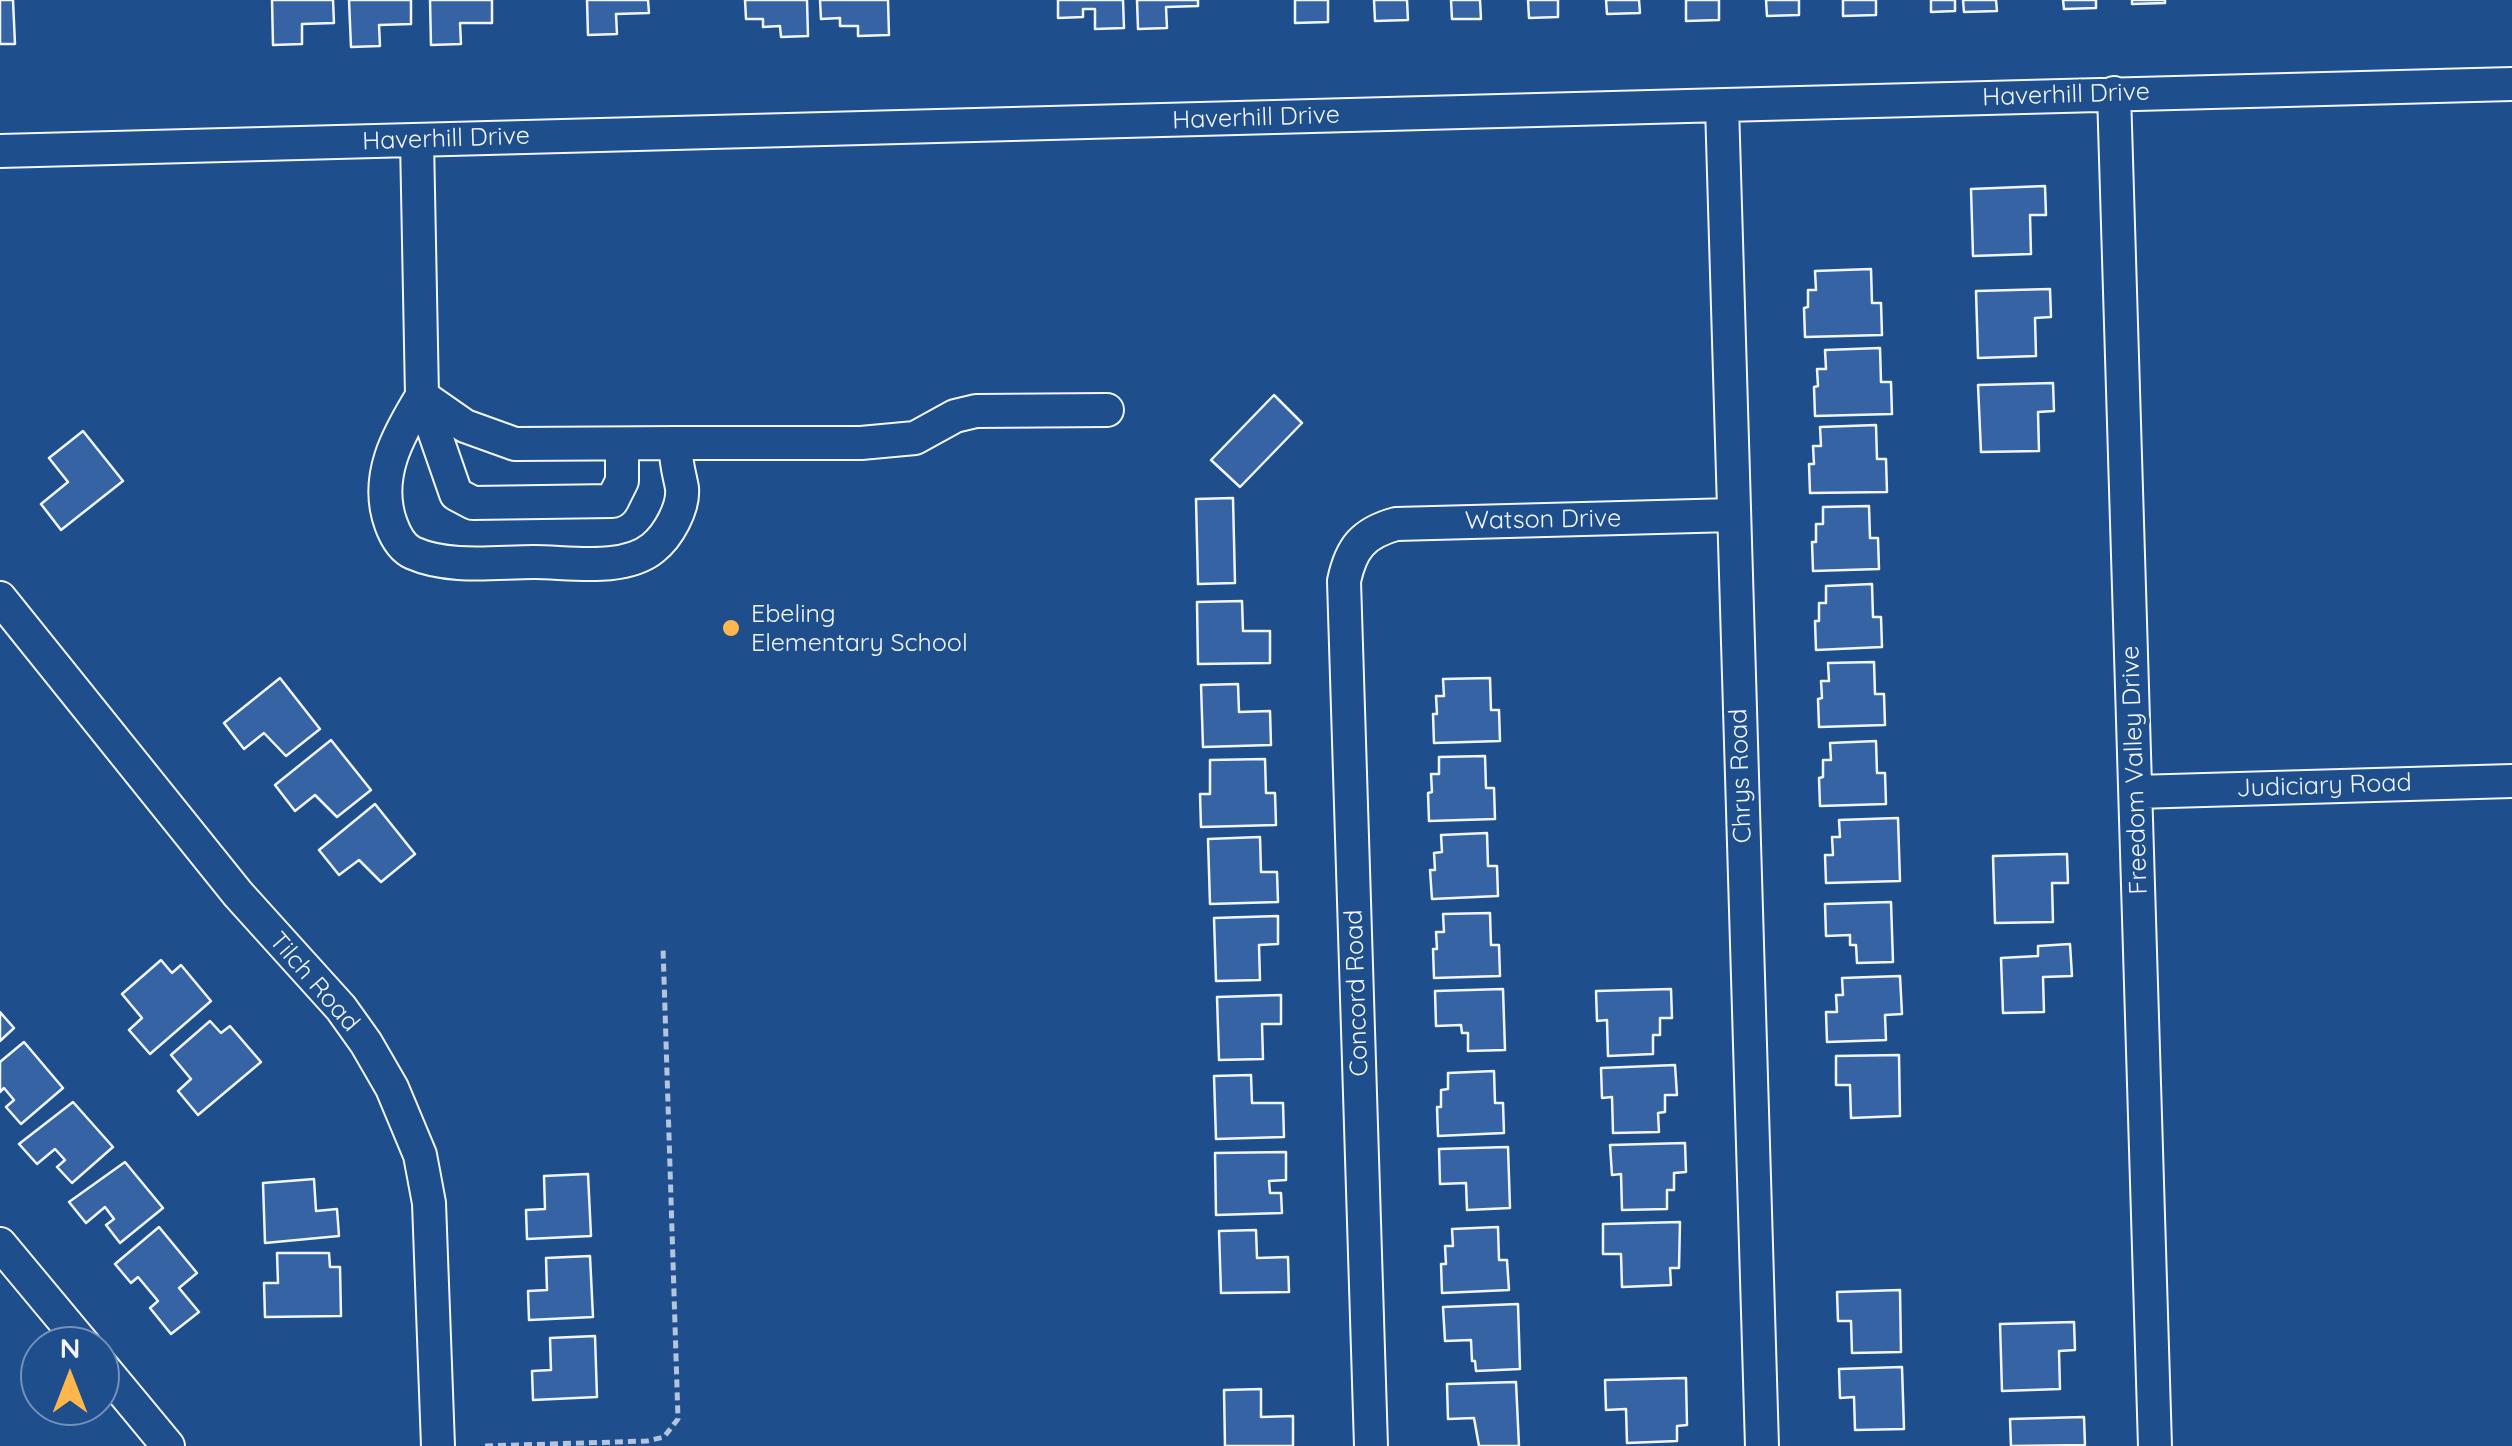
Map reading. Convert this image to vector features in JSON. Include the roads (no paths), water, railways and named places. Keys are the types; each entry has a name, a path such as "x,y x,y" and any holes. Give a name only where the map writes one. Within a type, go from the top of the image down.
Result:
{"street":[{"name":"Haverhill Drive","path":"0,152 2512,84"},
{"name":"Freedom Valley Drive","path":"2114,94 2156,1446"},
{"name":"Chrys Road","path":"1722,106 1762,1446"},
{"path":"417,140 422,396 456,494 473,502 612,500 622,480 622,446"},
{"path":"422,396 398,436 383,484 386,510 395,536 410,552 446,562 624,562 652,549 674,522 682,490 675,468 676,444"},
{"path":"422,396 465,426 515,444 861,444 915,438 955,416 976,411 1107,410"},
{"name":"Watson Drive","path":"1358,542 1375,530 1396,524 1734,516"},
{"name":"Concord Road","path":"1358,542 1348,560 1344,581 1371,1446"},
{"name":"Tilch Road","path":"0,598 238,894 341,1008 392,1088 420,1155 428,1202 438,1446"},
{"name":"Judiciary Road","path":"2136,792 2512,781"},
{"path":"0,1244 68,1326"},
{"path":"120,1388 168,1446"}],"place":[{"name":"Ebeling Elementary School","path":"731,628"}]}
